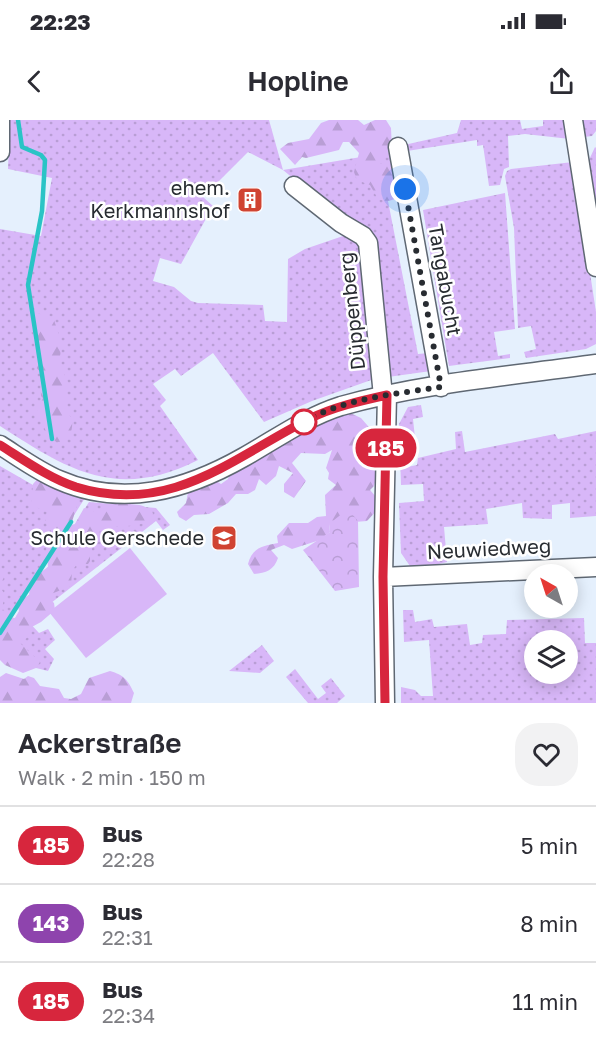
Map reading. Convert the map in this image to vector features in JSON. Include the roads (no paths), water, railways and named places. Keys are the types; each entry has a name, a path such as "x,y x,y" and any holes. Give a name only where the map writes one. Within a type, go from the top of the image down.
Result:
{"street":[{"path":"0,120 0,152"},
{"path":"573,120 596,267"},
{"name":"Tangabucht","path":"398,147 441,387"},
{"name":"Düppenberg","path":"294,186 341,223 363,236 368,243 385,396 383,577 385,703"},
{"path":"0,445 47,474 76,487 115,494 156,493 206,477 323,412 385,396 596,364"},
{"name":"Neuwiedweg","path":"383,577 596,567"}],"waterway":[{"path":"18,120 22,147 41,155 45,160 42,211 28,285 52,439"},
{"path":"0,633 71,522"}],"place":[{"name":"ehem. Kerkmannshof","path":"250,200"},
{"name":"Schule Gerschede","path":"224,538"}]}
